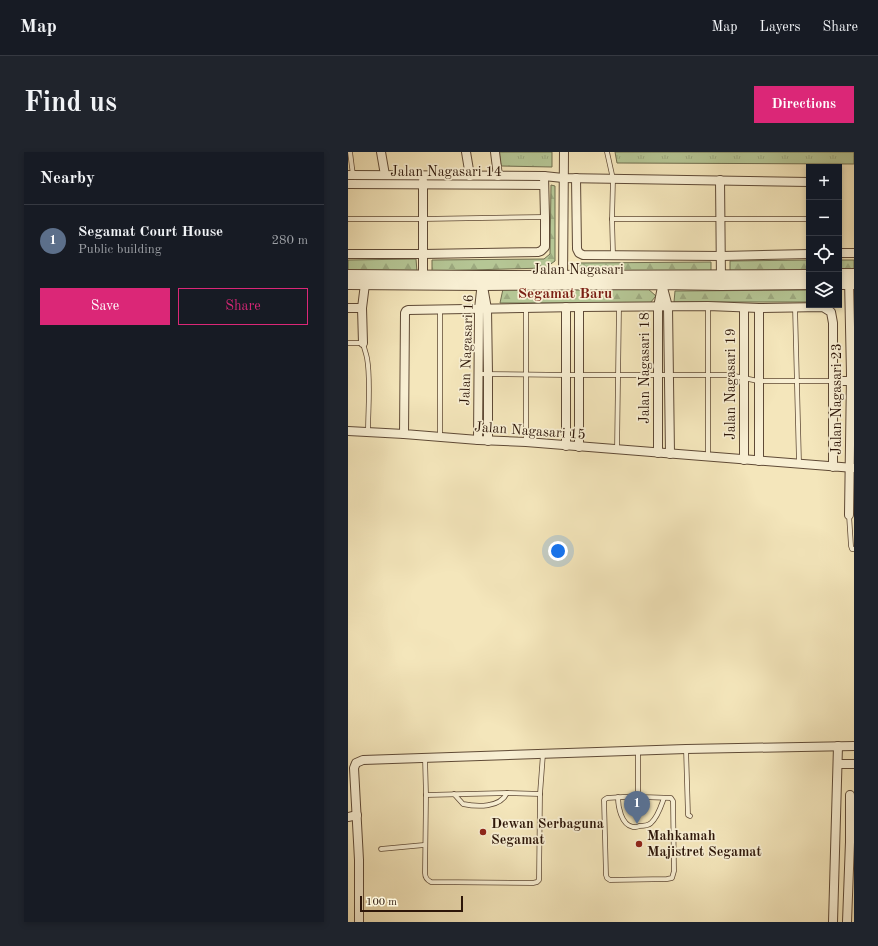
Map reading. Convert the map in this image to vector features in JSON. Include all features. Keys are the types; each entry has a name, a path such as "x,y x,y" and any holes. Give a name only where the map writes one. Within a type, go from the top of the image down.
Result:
{"street":[{"path":"381,152 385,175"},
{"path":"466,152 470,176"},
{"path":"495,152 498,176"},
{"path":"563,279 564,152"},
{"name":"Jalan Nagasari 14","path":"350,175 498,176 544,181"},
{"path":"423,175 423,280"},
{"name":"Jalan Nagasari 14","path":"348,184 423,185 544,181 564,178 806,182"},
{"name":"Jalan Nagasari","path":"576,178 577,249 579,253 586,255 722,256 806,254"},
{"path":"720,180 722,256 721,280"},
{"name":"Jalan Nagasari","path":"348,254 541,251 545,247 544,181"},
{"path":"842,253 854,253"},
{"name":"Jalan Nagasari","path":"348,275 423,280 662,279 806,284"},
{"name":"Jalan Nagasari","path":"721,280 806,275"},
{"name":"Jalan Nagasari 23","path":"849,278 852,308 852,472 849,514"},
{"path":"662,279 668,307 670,454"},
{"name":"Jalan Nagasari 18","path":"658,453 658,307 662,279"},
{"name":"Jalan Nagasari","path":"348,284 423,280"},
{"name":"Jalan Nagasari 16","path":"478,440 479,374 483,309 482,280"},
{"path":"363,343 362,308 365,284"},
{"path":"404,434 405,313 408,310 566,307 823,307 831,312 833,322 833,467"},
{"path":"566,307 566,446"},
{"path":"579,307 579,447"},
{"path":"348,308 362,308"},
{"name":"Jalan Nagasari 19","path":"744,308 744,460"},
{"path":"759,308 759,461"},
{"path":"483,309 488,374 488,441"},
{"path":"833,381 852,377"},
{"name":"Jalan Nagasari 15","path":"348,431 488,441 526,442 799,464 833,467 852,472"},
{"path":"833,922 838,746"},
{"path":"359,922 359,860 354,768 356,762 363,760 686,749 854,746"},
{"path":"838,764 854,764"},
{"path":"847,922 851,906 852,842 850,795"},
{"path":"348,817 357,815"}],"lane":[{"path":"350,152 350,175"},
{"path":"607,152 613,179 612,255"},
{"path":"348,219 545,217"},
{"path":"612,219 806,219"},
{"path":"708,306 708,457"},
{"path":"617,450 619,307"},
{"path":"795,307 799,464"},
{"path":"526,308 526,442"},
{"path":"440,310 440,437"},
{"path":"348,343 363,343 366,351 368,364 368,432"},
{"path":"479,374 730,375 758,381 833,381"},
{"path":"849,514 852,549 854,550"},
{"path":"686,749 688,815 690,816"},
{"path":"638,751 637,775 639,796"},
{"path":"424,758 426,795 424,845 425,877 431,882 537,882 539,880 540,794 543,754"},
{"path":"426,795 507,793 540,794"},
{"path":"454,794 462,804 477,805 500,802 507,793"},
{"path":"639,796 672,799 673,876 672,878 668,879 608,880 606,875 604,800 607,798 639,796"},
{"path":"618,797 618,806 621,814 628,825 633,827 647,826 650,824 655,818 664,798"},
{"path":"381,848 424,845"}],"green space":[{"path":"499,152 552,152 552,167 501,166"},
{"path":"615,152 854,152 854,164 617,163"},
{"path":"551,185 555,186 555,261 545,268 432,271 432,260 544,259 550,254"},
{"path":"416,259 417,272 348,273 348,260"},
{"path":"806,260 806,272 730,273 730,261"},
{"path":"842,260 854,260 854,272 842,272"},
{"path":"711,262 711,273 579,273 579,263"},
{"path":"647,288 656,296 650,303 500,303 503,289"},
{"path":"806,290 806,302 674,302 675,291"}],"place":[{"name":"Segamat Court House","path":"637,824"},
{"name":"Dewan Serbaguna Segamat","path":"483,832"},
{"name":"Mahkamah Majistret Segamat","path":"639,844"}],"district":[{"name":"Segamat Baru","path":"565,294"}]}
